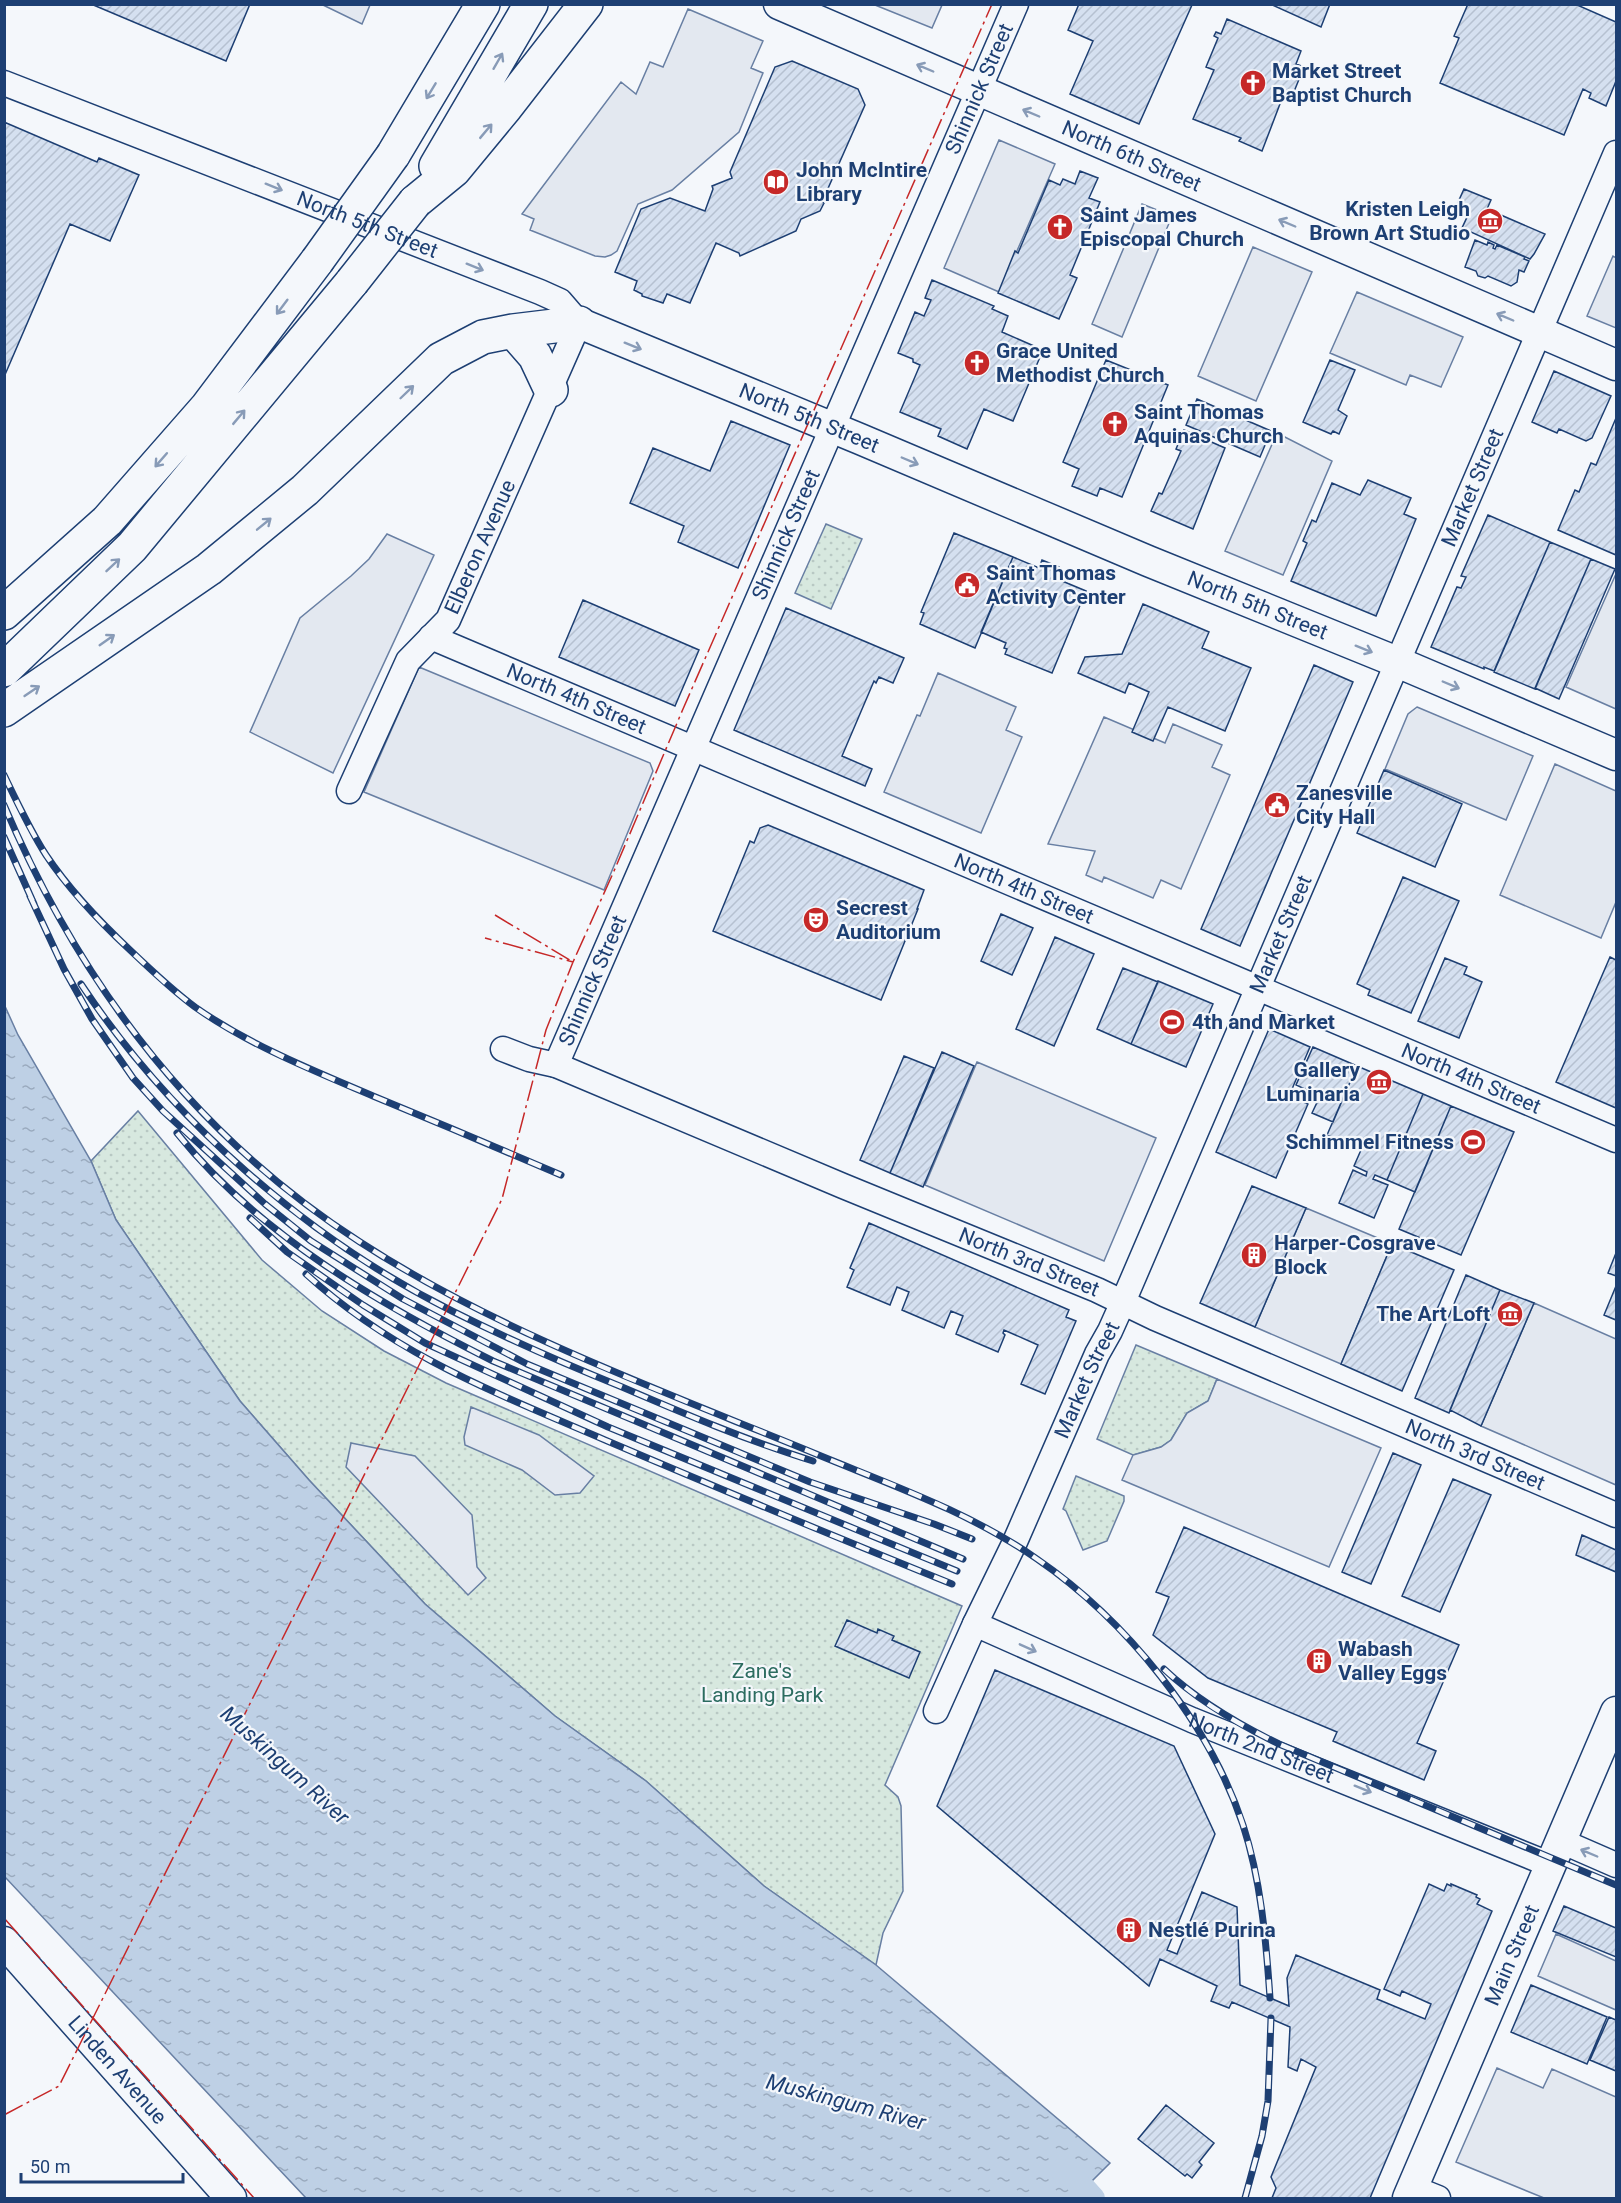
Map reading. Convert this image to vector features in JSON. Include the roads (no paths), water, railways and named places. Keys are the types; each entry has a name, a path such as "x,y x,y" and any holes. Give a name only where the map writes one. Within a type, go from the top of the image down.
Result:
{"highway":[{"path":"5,613 107,521 207,407 317,261 393,155 483,4"},
{"path":"4,670 132,547 416,202 531,4"},
{"path":"416,202 454,170 583,9"},
{"path":"4,710 209,569 305,490 441,359 483,337 513,331 579,324"},
{"path":"513,331 535,356 551,390"}],"main road":[{"name":"North 6th Street","path":"779,4 1617,365"},
{"name":"North 5th Street","path":"579,324 1617,755"},
{"name":"Main Street","path":"1420,2195 1556,1853 1617,1712"},
{"name":"Linden Avenue","path":"4,1942 231,2199"}],"street":[{"name":"Shinnick Street","path":"556,1065 1016,4"},
{"name":"North 5th Street","path":"4,83 540,292 560,301 579,324"},
{"name":"Market Street","path":"936,1711 1014,1544 1096,1354 1110,1331 1123,1302 1256,987 1617,153"},
{"name":"Elberon Avenue","path":"349,791 408,661 448,620 579,324"},
{"name":"North 4th Street","path":"431,637 1617,1140"},
{"name":"North 3rd Street","path":"503,1049 556,1065 1123,1302 1155,1318 1617,1515"},
{"name":"North 2nd Street","path":"975,1624 1192,1720 1556,1853 1617,1865"}],"water":[{"path":"4,1004 18,1035 91,1161 116,1220 240,1401 309,1480 425,1604 555,1716 646,1781 764,1886 876,1965 1110,2163 1085,2188 1080,2198 306,2198 5,1877"}],"waterway":[{"name":"Muskingum River","path":"1061,2170 1085,2188 1094,2198"}],"railway":[{"path":"4,775 40,845 75,893 107,928 170,987 195,1007 281,1056 561,1175"},
{"path":"4,805 34,871 68,934 107,994 149,1051 195,1104 245,1154 300,1200 360,1242 414,1275 527,1333 644,1384 959,1514 1037,1559 1102,1612 1161,1676 1209,1749 1228,1786 1243,1825 1254,1867 1264,1932 1270,1998"},
{"path":"4,837 34,904"},
{"path":"30,896 64,969 92,1019 133,1078 163,1111 265,1204 311,1241 403,1299 527,1364 810,1482 972,1539"},
{"path":"81,984 117,1034 200,1128 246,1171 295,1211 398,1282 452,1311 579,1369 717,1427 813,1461"},
{"path":"177,1133 209,1169 283,1234 323,1264 407,1316 493,1361 963,1559"},
{"path":"250,1218 287,1252 363,1305 425,1343 608,1427 957,1571"},
{"path":"306,1274 375,1328 448,1370 525,1406 691,1477 952,1584"},
{"path":"1164,1669 1219,1711 1279,1744 1616,1885"},
{"path":"1245,2198 1262,2136 1268,2101 1271,2018"}],"place":[{"name":"Market Street Baptist Church","path":"1253,83"},
{"name":"John McIntire Library","path":"776,182"},
{"name":"Kristen Leigh Brown Art Studio","path":"1490,221"},
{"name":"Saint James Episcopal Church","path":"1060,227"},
{"name":"Grace United Methodist Church","path":"977,363"},
{"name":"Saint Thomas Aquinas Church","path":"1115,424"},
{"name":"Saint Thomas Activity Center","path":"967,585"},
{"name":"Zanesville City Hall","path":"1277,805"},
{"name":"Secrest Auditorium","path":"816,920"},
{"name":"4th and Market","path":"1172,1022"},
{"name":"Gallery Luminaria","path":"1379,1082"},
{"name":"Schimmel Fitness","path":"1473,1142"},
{"name":"Harper-Cosgrave Block","path":"1254,1255"},
{"name":"The Art Loft","path":"1510,1314"},
{"name":"Wabash Valley Eggs","path":"1319,1661"},
{"name":"Nestlé Purina","path":"1129,1930"}],"park label":[{"name":"Zane's Landing Park","path":"762,1683"}]}
